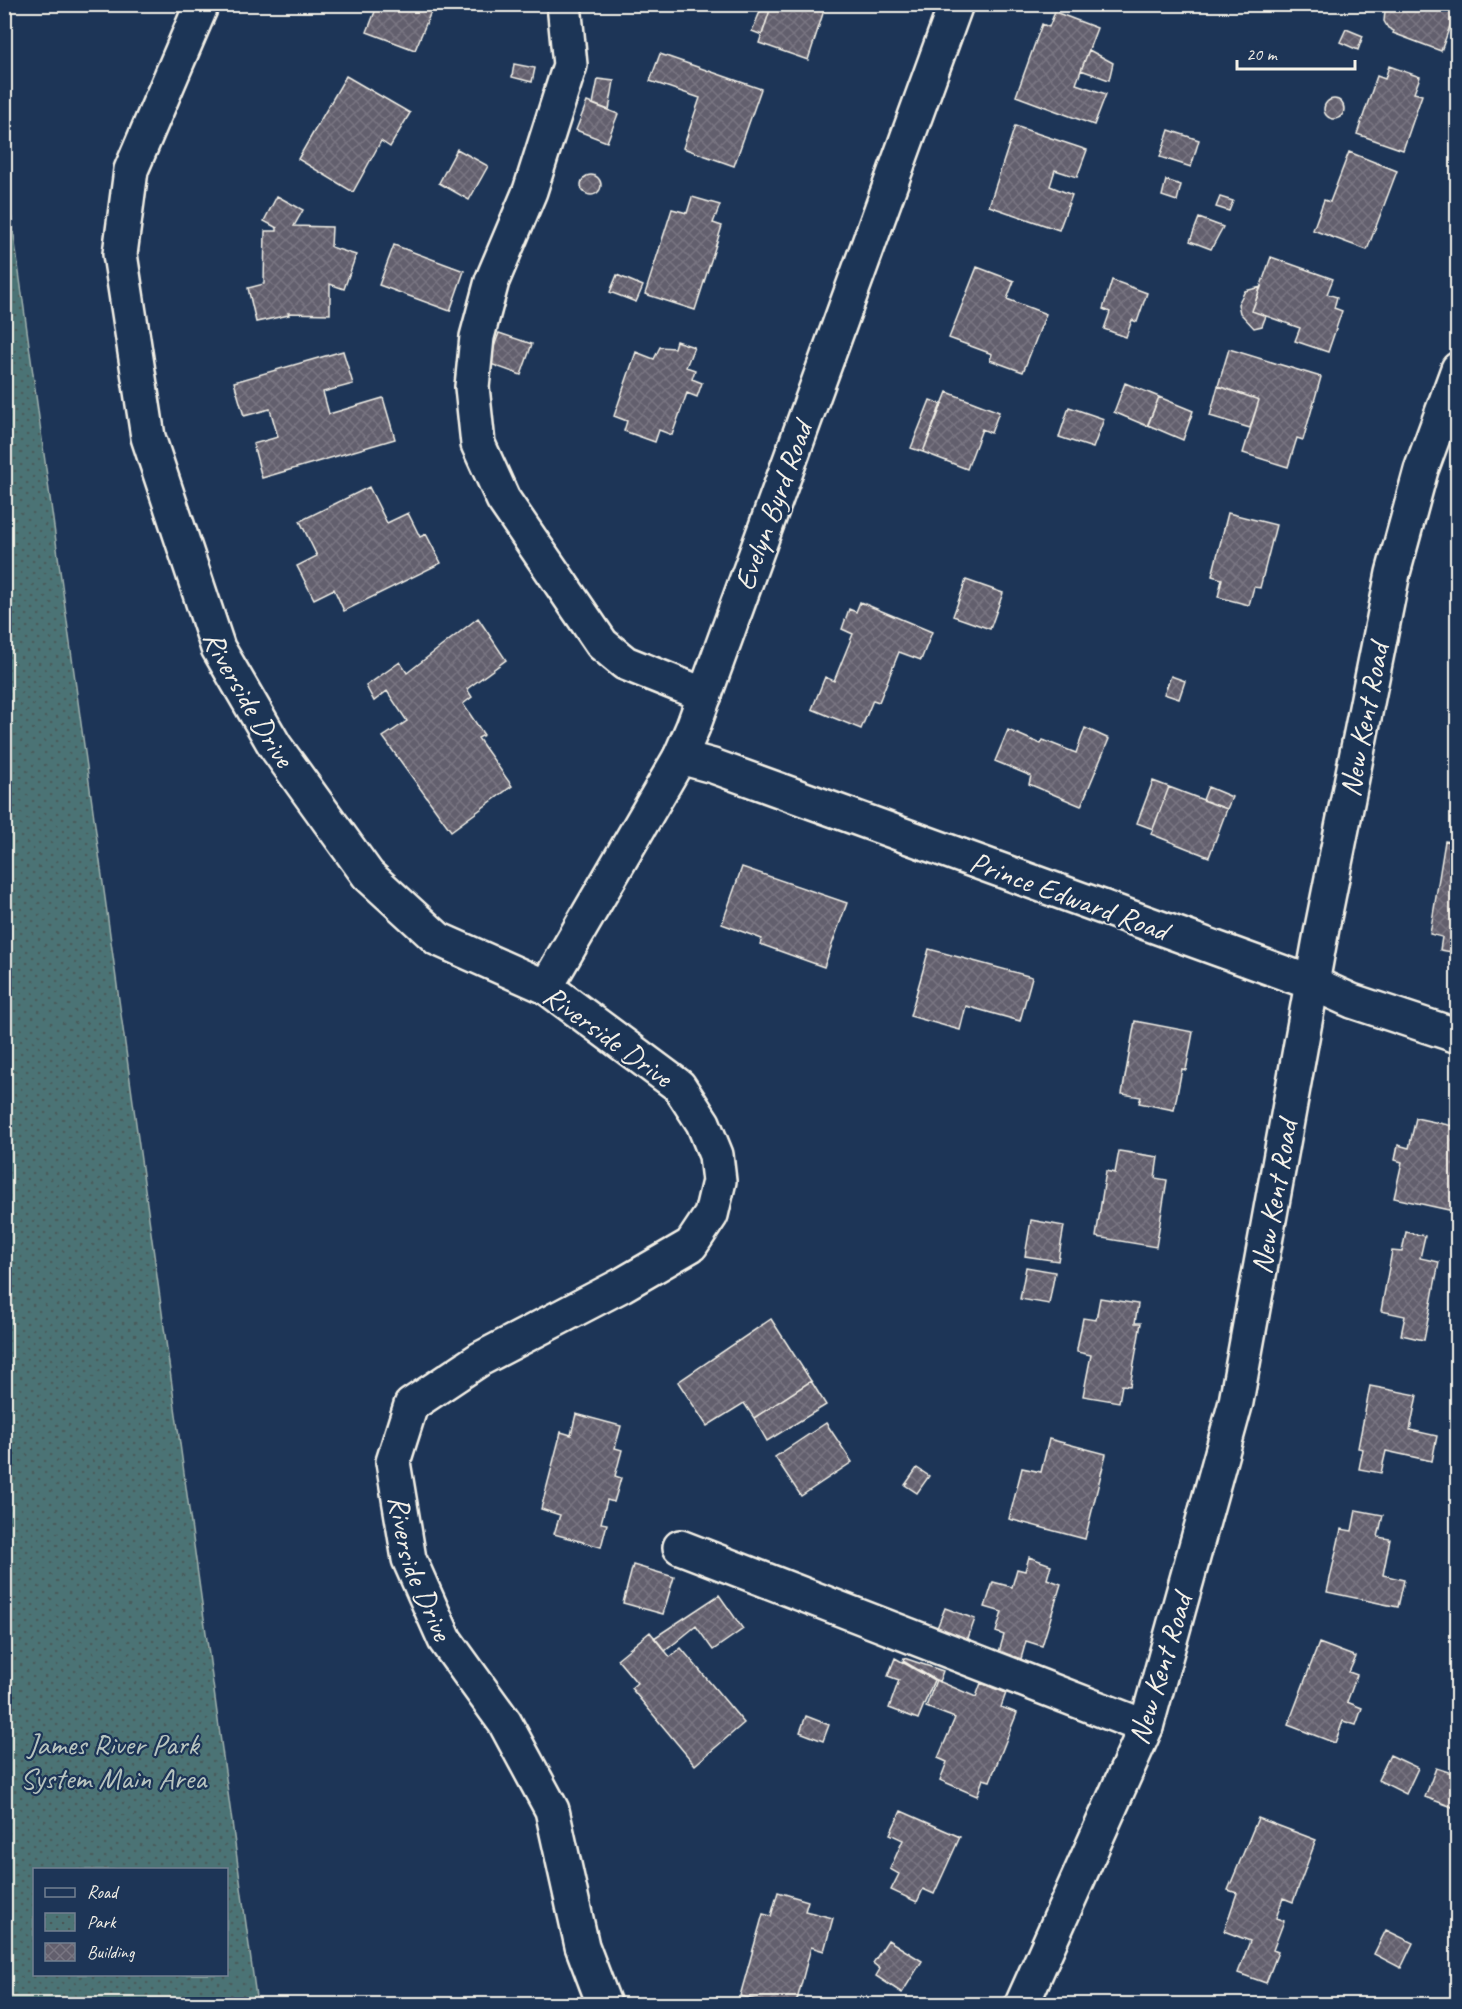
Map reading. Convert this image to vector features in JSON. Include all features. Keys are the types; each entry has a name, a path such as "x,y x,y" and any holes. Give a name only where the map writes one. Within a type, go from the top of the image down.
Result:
{"street":[{"name":"Riverside Drive","path":"202,4 131,170 120,254 148,438 218,648 275,746 368,875 438,939 546,987 679,1086 703,1123 716,1155 719,1182 711,1215 691,1245 622,1285 480,1359 411,1405 393,1462 409,1559 445,1640 505,1723 552,1810 582,1946 604,2004"},
{"path":"564,4 570,65 530,190 492,281 477,337 472,387 478,444 503,500 602,644 625,663 705,695"},
{"name":"Evelyn Byrd Road","path":"546,987 680,757 705,695 956,4"},
{"name":"New Kent Road","path":"1022,2004 1146,1727 1236,1402 1312,983 1393,573 1422,470 1458,369"},
{"name":"Prince Edward Road","path":"680,757 713,766 1312,983 1352,1000 1458,1036"},
{"path":"681,1547 1146,1727"}],"green space":[{"name":"James River Park System Main Area","path":"4,163 257,2004 5,2004"}],"building":[{"path":"378,4 452,4 448,13 433,7 415,50 367,32"},
{"path":"772,4 826,4 808,60 759,43"},
{"path":"1403,4 1458,4 1441,51 1393,33 1394,31 1388,28 1384,21 1385,11 1392,6 1403,7"},
{"path":"762,7 770,10 762,35 752,31"},
{"path":"1055,12 1097,28 1076,84 1106,94 1094,125 1016,96 1042,24 1049,27"},
{"path":"1346,29 1363,36 1358,50 1340,42"},
{"path":"1089,50 1113,63 1109,80 1081,70"},
{"path":"660,54 761,89 734,166 683,148 700,98 650,81"},
{"path":"514,64 535,68 532,82 512,77"},
{"path":"1389,66 1420,77 1414,93 1422,95 1403,150 1357,134 1377,76 1385,79"},
{"path":"346,76 410,113 390,147 381,141 353,192 298,159"},
{"path":"598,79 614,81 609,110 593,104"},
{"path":"1334,99 1341,102 1344,109 1341,116 1334,119 1327,116 1324,109 1327,102"},
{"path":"587,102 618,114 607,142 576,130"},
{"path":"1015,126 1087,150 1077,177 1055,170 1050,186 1072,195 1059,230 989,206"},
{"path":"1169,130 1199,140 1191,167 1160,157"},
{"path":"457,149 488,166 469,200 439,183"},
{"path":"1349,152 1397,171 1367,250 1313,230 1324,200 1330,202"},
{"path":"587,175 595,175 601,181 601,189 595,195 587,195 581,189 581,181"},
{"path":"1166,180 1181,185 1177,201 1162,196"},
{"path":"277,196 303,210 294,226 332,227 331,247 356,255 344,289 330,284 330,314 288,313 289,315 256,322 248,288 264,284 265,231 277,231 277,228 264,221"},
{"path":"692,197 720,205 713,223 722,226 695,310 645,294 672,209 687,213"},
{"path":"1220,197 1233,201 1229,211 1216,207"},
{"path":"1199,218 1223,227 1211,249 1190,241"},
{"path":"394,245 464,271 450,311 379,285"},
{"path":"1271,257 1333,279 1327,294 1337,297 1334,308 1342,311 1328,352 1295,341 1300,328 1252,311"},
{"path":"977,267 1014,281 1007,299 1046,314 1023,372 990,360 992,354 949,338"},
{"path":"617,275 643,286 636,302 610,292"},
{"path":"1112,280 1147,293 1137,322 1132,320 1126,337 1104,329 1110,312 1103,309"},
{"path":"1261,287 1252,311 1266,316 1262,326 1254,328 1240,313 1238,304 1245,291"},
{"path":"499,333 532,344 521,375 488,363"},
{"path":"676,341 694,347 686,367 695,370 692,379 702,383 697,397 687,393 672,435 659,430 655,442 624,431 627,421 614,416 636,352 654,359 660,347 674,348"},
{"path":"1229,349 1321,377 1303,440 1297,438 1288,467 1243,453 1259,400 1218,386"},
{"path":"343,351 353,384 323,392 329,414 383,398 395,439 262,478 253,444 278,437 270,409 244,416 234,382"},
{"path":"1125,383 1159,397 1147,426 1114,412"},
{"path":"1218,386 1259,400 1250,428 1210,416"},
{"path":"947,392 999,412 991,433 982,429 967,469 923,452"},
{"path":"1159,397 1193,411 1183,440 1148,425"},
{"path":"930,400 941,404 923,452 911,448"},
{"path":"1069,407 1104,419 1093,448 1059,437"},
{"path":"369,487 387,523 408,513 420,537 426,534 441,563 344,611 334,589 314,599 297,566 317,556 300,521"},
{"path":"1228,513 1276,525 1260,588 1254,587 1249,605 1218,597 1222,579 1212,576"},
{"path":"966,580 1003,593 990,629 953,616"},
{"path":"860,602 932,632 921,660 899,652 879,702 873,700 861,729 812,709 825,677 834,681 853,634 842,629 849,609 856,612"},
{"path":"478,618 506,660 467,689 472,697 463,704 484,735 478,738 512,786 451,831 383,737 407,721 387,691 374,701 366,686 400,662 407,673"},
{"path":"1171,676 1185,681 1179,699 1164,694"},
{"path":"1085,728 1109,739 1081,806 1029,784 1031,776 995,761 1008,730 1041,744 1043,740 1076,753"},
{"path":"1153,781 1169,787 1153,829 1137,823"},
{"path":"1169,787 1227,809 1209,857 1151,834"},
{"path":"1208,787 1232,797 1227,809 1203,800"},
{"path":"1445,841 1458,843 1458,953 1440,950 1442,937 1430,934"},
{"path":"742,867 847,903 824,967 760,944 762,939 722,924"},
{"path":"929,949 1032,977 1020,1021 966,1006 960,1030 910,1016"},
{"path":"1135,1021 1193,1032 1186,1070 1182,1069 1174,1110 1139,1103 1141,1097 1122,1094"},
{"path":"1416,1118 1458,1127 1458,1212 1394,1198 1402,1162 1395,1160 1398,1145 1409,1148"},
{"path":"1119,1151 1158,1157 1155,1178 1167,1180 1156,1247 1096,1237 1106,1171 1115,1173"},
{"path":"1031,1220 1064,1226 1058,1261 1025,1256"},
{"path":"1406,1232 1425,1236 1420,1258 1439,1262 1424,1340 1401,1335 1405,1316 1381,1311 1392,1251 1402,1252"},
{"path":"1026,1267 1055,1272 1049,1304 1020,1299"},
{"path":"1100,1298 1138,1304 1135,1323 1141,1323 1130,1386 1122,1385 1119,1402 1083,1396 1091,1355 1077,1352 1077,1349 1083,1318 1096,1320"},
{"path":"771,1319 811,1381 754,1418 744,1403 707,1426 678,1382"},
{"path":"811,1381 826,1405 767,1441 754,1418"},
{"path":"1370,1386 1417,1395 1410,1430 1437,1436 1432,1461 1386,1451 1381,1473 1359,1469 1363,1449 1358,1448"},
{"path":"576,1414 621,1426 615,1448 622,1450 615,1476 621,1478 614,1502 607,1500 601,1523 607,1524 601,1547 554,1534 560,1515 541,1509 561,1432 571,1435"},
{"path":"826,1423 852,1462 801,1496 775,1457"},
{"path":"1049,1439 1106,1454 1085,1539 1009,1519 1022,1468 1041,1472"},
{"path":"917,1468 929,1476 917,1493 905,1485"},
{"path":"1356,1510 1383,1515 1378,1537 1390,1539 1383,1575 1404,1580 1398,1607 1327,1592 1341,1529 1352,1531"},
{"path":"1029,1557 1051,1565 1047,1579 1061,1584 1042,1646 1026,1641 1021,1659 999,1652 1004,1635 996,1632 1002,1612 985,1607 993,1582 1012,1587 1017,1569 1025,1571"},
{"path":"633,1565 674,1577 663,1614 623,1603"},
{"path":"719,1595 743,1629 713,1650 696,1626 665,1651 654,1638"},
{"path":"945,1608 975,1619 964,1649 933,1638"},
{"path":"650,1632 670,1657 681,1648 744,1723 695,1765 631,1688 637,1683 617,1659"},
{"path":"1319,1643 1356,1657 1349,1672 1357,1675 1347,1702 1362,1708 1356,1725 1343,1721 1335,1743 1288,1725"},
{"path":"895,1658 934,1680 918,1719 889,1708 899,1680 888,1676"},
{"path":"904,1658 943,1671 939,1682 903,1661"},
{"path":"936,1680 976,1697 981,1683 1006,1693 1001,1707 1017,1713 990,1781 983,1779 977,1796 940,1780 947,1762 938,1758 955,1718 926,1707"},
{"path":"806,1716 829,1725 823,1741 800,1732"},
{"path":"1390,1755 1418,1768 1406,1794 1378,1780"},
{"path":"1436,1768 1458,1775 1458,1800 1455,1808 1425,1797"},
{"path":"901,1811 960,1837 934,1894 923,1889 917,1902 891,1890 899,1874 890,1869 903,1840 890,1834"},
{"path":"1258,1818 1316,1840 1293,1902 1283,1898 1276,1918 1284,1921 1273,1950 1278,1952 1266,1983 1238,1973 1250,1941 1224,1931 1237,1893 1228,1890"},
{"path":"778,1892 808,1901 805,1911 833,1918 824,1951 811,1947 796,2004 772,2004 740,1996 763,1914 771,1916"},
{"path":"1386,1930 1413,1943 1401,1968 1374,1954"},
{"path":"888,1940 922,1961 902,1993 876,1976 880,1969 873,1963"}]}
